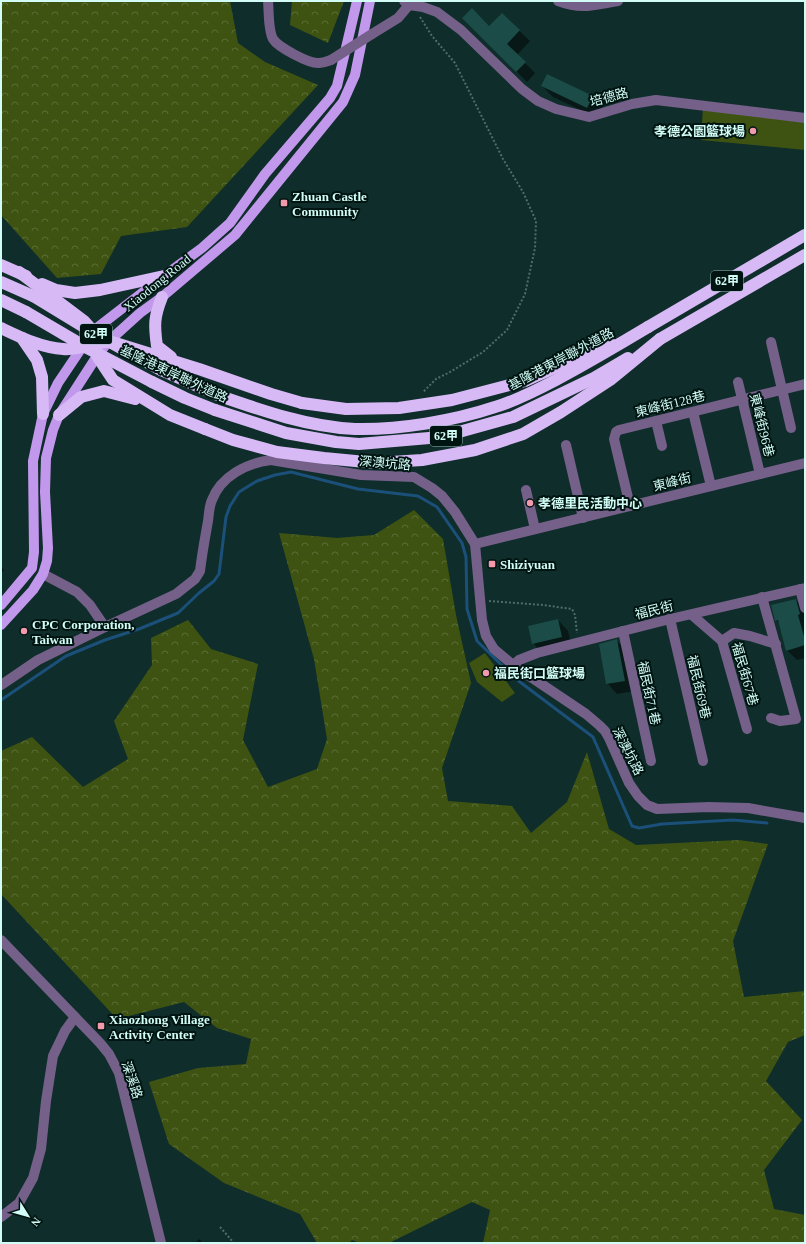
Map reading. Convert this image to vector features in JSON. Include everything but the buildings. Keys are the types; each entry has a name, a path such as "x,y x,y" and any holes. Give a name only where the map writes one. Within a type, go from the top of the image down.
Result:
{"highway":[{"name":"基隆港東岸聯外道路","path":"1,282 33,296 97,335 161,370 220,396 273,414 316,424 355,429 400,427 441,421 496,407 537,390 588,363 805,235"},
{"name":"基隆港東岸聯外道路","path":"1,300 26,312 89,349 185,398 215,410 286,433 336,442 359,444 441,437 513,417 594,378 805,255"},
{"path":"1,265 56,290 75,293 100,290 164,276"},
{"path":"19,272 84,321 93,331 95,350 113,380 170,415"},
{"path":"162,297 156,312 154,326 158,346 165,353 177,360 199,369"},
{"path":"1,328 22,338 48,347 63,350 81,348 95,350 110,340 271,394 302,403 346,409 399,408 452,400 525,381 648,327"},
{"path":"22,338 37,360 42,377 43,414"},
{"path":"59,415 81,398 104,391 132,397 170,415 233,440 277,452 376,463 422,460 475,450 523,434 561,412 610,380 660,339"}],"main road":[{"name":"Xiaodong Road","path":"1,605 32,568 34,552 33,461 43,414 58,383 93,331 202,248 230,223 266,174 330,98 337,86 357,1"},
{"name":"Xiaodong Road","path":"110,340 235,235 343,102 355,75 370,1"},
{"path":"1,625 33,590 43,574 47,561 48,548 46,458 53,430 59,415 95,350"}],"street":[{"path":"268,1 270,30 273,39 294,54 310,62 320,63 331,60 398,18 407,3"},
{"path":"558,1 570,6 585,7 618,1"},
{"name":"培德路","path":"407,3 437,12 460,30 522,89 538,101 556,109 590,117 632,104 656,100 805,118"},
{"path":"771,342 791,428"},
{"name":"東峰街96巷","path":"738,382 760,474"},
{"name":"東峰街128巷","path":"630,506 614,439 616,432 805,384"},
{"path":"693,412 711,486"},
{"path":"656,421 662,446"},
{"path":"566,445 583,518"},
{"name":"深澳坑路","path":"1,685 38,660 176,594 195,579 200,571 212,500 221,485 245,466 259,461 271,460 285,461 361,475 414,478 432,488 442,496 455,512 475,544 482,620 486,636 494,649 513,665 586,714 599,725 609,738 629,783 638,796 647,805 657,809 709,807 748,808 805,818"},
{"name":"東峰街","path":"475,544 805,463"},
{"path":"526,490 535,529"},
{"path":"43,574 77,592 90,605 105,627"},
{"path":"803,588 805,608"},
{"name":"福民街","path":"513,665 519,660 537,653 577,642 803,588"},
{"path":"762,598 796,718 780,721 771,718"},
{"name":"福民街67巷","path":"692,615 722,641 747,729"},
{"name":"福民街69巷","path":"670,619 703,761"},
{"name":"福民街71巷","path":"623,631 651,761"},
{"path":"722,641 734,633 776,644"},
{"name":"深溪路","path":"1,940 109,1054 119,1073 161,1243"},
{"path":"1,1217 19,1203 33,1178 41,1149 53,1056 75,1017"}],"path":[{"path":"407,3 418,13 432,36 455,63 504,159 523,192 536,221 535,248 525,294 507,330 483,352 436,379 418,397"},
{"path":"480,600 572,609 575,614 577,642"},
{"path":"220,1227 234,1243"}],"green space":[{"path":"1,1 230,1 238,43 265,62 318,85 187,227 121,236 101,274 57,278 1,215"},
{"path":"292,1 344,1 328,43 290,25"},
{"name":"孝德公園籃球場","path":"703,107 805,121 805,150 701,140"},
{"path":"414,510 443,539 456,615 471,683 442,768 448,801 512,806 531,833 567,802 587,752 609,829 636,845 739,840 768,844 733,941 744,997 805,991 805,1035 788,1042 766,1081 802,1120 764,1170 774,1209 805,1215 805,1243 483,1243 490,1210 472,1202 389,1243 360,1243 352,1240 349,1243 317,1243 300,1214 224,1183 169,1144 149,1082 198,1068 246,1064 251,1039 217,1028 184,1002 117,1019 1,894 1,751 32,737 83,787 128,759 114,721 152,665 151,638 188,620 211,649 258,664 243,740 268,787 317,769 327,739 314,659 279,533 337,538 374,535"},
{"name":"福民街口籃球場","path":"485,653 515,693 502,702 477,682 469,663"}],"waterway":[{"path":"1,700 66,656 178,613 214,581 219,574 226,517 230,506 239,492 257,481 291,472 358,489 418,496 437,507 462,543 466,557 467,609 477,641 516,679 593,737 632,826 639,828 662,824 733,820 767,823"}],"place":[{"name":"孝德公園籃球場","path":"753,131"},
{"name":"Zhuan Castle Community","path":"284,203"},
{"name":"孝德里民活動中心","path":"530,503"},
{"name":"Shiziyuan","path":"492,564"},
{"name":"CPC Corporation, Taiwan","path":"24,631"},
{"name":"福民街口籃球場","path":"486,673"},
{"name":"Xiaozhong Village Activity Center","path":"101,1026"}]}
